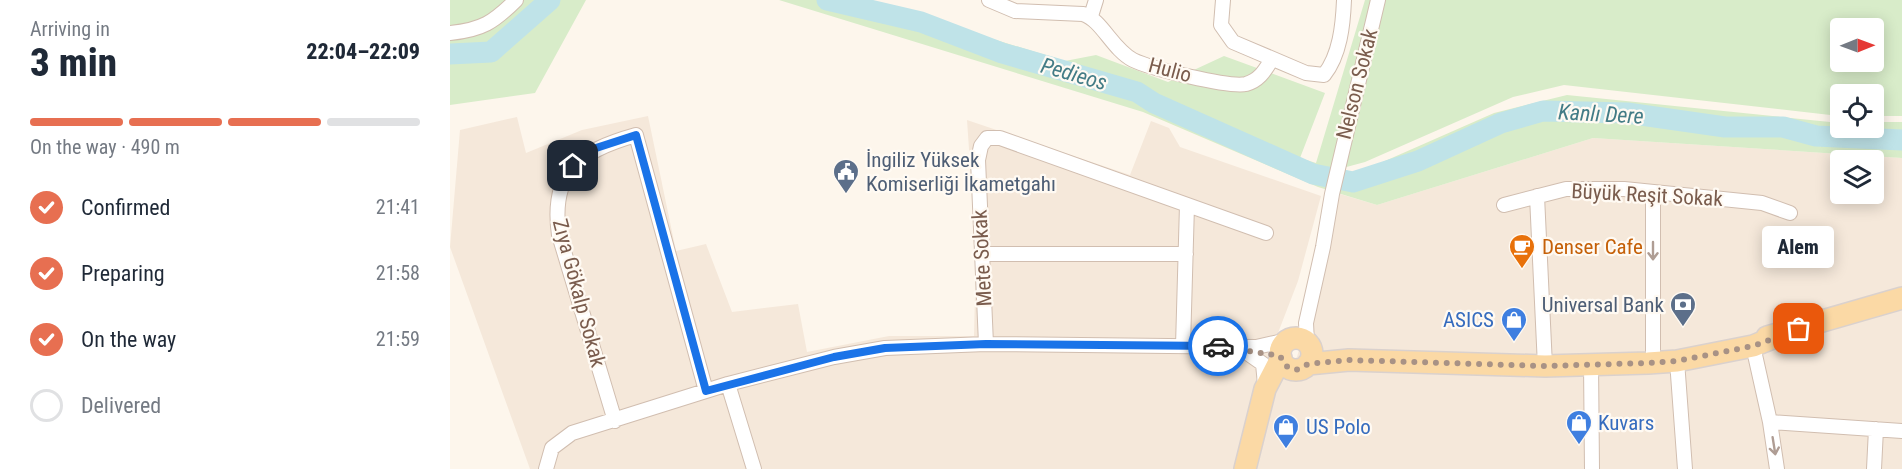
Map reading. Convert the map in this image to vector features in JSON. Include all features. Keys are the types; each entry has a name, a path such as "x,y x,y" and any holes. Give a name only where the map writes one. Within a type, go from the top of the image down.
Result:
{"main road":[{"path":"1296,348 1348,360 1396,363 1545,366 1677,361 1753,346 1780,335 1902,297"},
{"path":"1617,363 1653,354 1780,335"},
{"path":"1245,469 1264,392 1296,348"},
{"path":"1259,419 1279,388 1296,348"}],"street":[{"path":"450,33 474,31 500,16 516,0"},
{"path":"989,0 1015,11 1091,16 1096,0"},
{"path":"1223,0 1221,25 1233,42 1306,73 1324,75 1334,63 1343,18 1344,0"},
{"name":"Nelson Sokak","path":"1296,348 1323,247 1337,169 1378,0"},
{"name":"Hulio","path":"1091,16 1111,43 1133,60 1220,83 1245,84 1260,77 1272,59"},
{"name":"Zıya Gökalp Sokak","path":"615,421 559,235 557,203 566,178 583,157 605,144 636,135 706,391"},
{"name":"Mete Sokak","path":"986,344 978,160 981,146 987,138 999,138 1187,205"},
{"name":"Büyük Reşit Sokak","path":"1504,205 1566,189 1624,189 1762,203 1790,213"},
{"path":"1653,193 1653,354"},
{"path":"1537,196 1545,366"},
{"path":"1183,346 1187,205 1266,233"},
{"path":"982,254 1186,254"},
{"path":"546,469 548,456 559,441 572,433 728,384 862,351 915,345 986,344 1296,348"},
{"path":"1753,346 1770,422 1777,469"},
{"path":"1238,348 1263,364 1264,392"},
{"path":"1677,361 1685,469"},
{"path":"1591,363 1592,469"},
{"path":"728,384 754,469"},
{"path":"1770,422 1902,430"},
{"path":"1874,469 1876,429"}],"shaded area":[{"path":"648,116 676,251 706,244 732,312 798,304 807,352 889,336 974,336 976,251 967,120 1130,175 1151,121 1169,128 1180,147 1321,196 1298,281 1258,385 1237,469 530,469 450,247 460,130 517,117 526,153 582,130"},
{"path":"1593,138 1830,153 1830,204 1884,204 1884,157 1902,158 1902,469 1249,469 1268,387 1297,357 1340,194 1377,205"}],"green space":[{"path":"450,0 586,0 535,93 450,105"},
{"path":"779,0 853,0 944,24 1065,61 1096,55 1168,82 1224,56 1325,93 1300,158 1316,163 1365,0 1902,0 1902,116 1884,116 1884,84 1830,84 1830,115 1564,85 1513,97 1365,162 1339,169 1353,172 1369,168 1494,113 1567,95 1830,122 1830,138 1884,138 1884,122 1902,122 1902,158 1884,157 1884,150 1830,150 1830,153 1593,138 1377,205 1318,187 1143,112"}],"waterway":[{"name":"Pedieos","path":"450,54 491,52 550,0"},
{"name":"Kanlı Dere","path":"827,0 921,22 1002,53 1137,92 1154,103 1313,174 1353,182 1418,161 1501,123 1543,111 1627,113 1725,127 1783,127 1816,136 1902,140"}],"way so far":[{"path":"1218,346 1232,346 1280,356 1284,364 1293,370 1308,364 1348,360 1545,366 1648,363 1677,361 1753,346 1799,329"}],"place":[{"name":"İngiliz Yüksek Komiserliği İkametgahı","path":"846,195"},
{"name":"Denser Cafe","path":"1522,270"},
{"name":"Universal Bank","path":"1683,328"},
{"name":"Alem","path":"1799,329"},
{"name":"ASICS","path":"1514,343"},
{"name":"Kuvars","path":"1579,446"},
{"name":"US Polo","path":"1286,450"}],"route":[{"path":"573,166 593,149 636,135 706,391 834,357 885,348 986,344 1218,346"}]}
